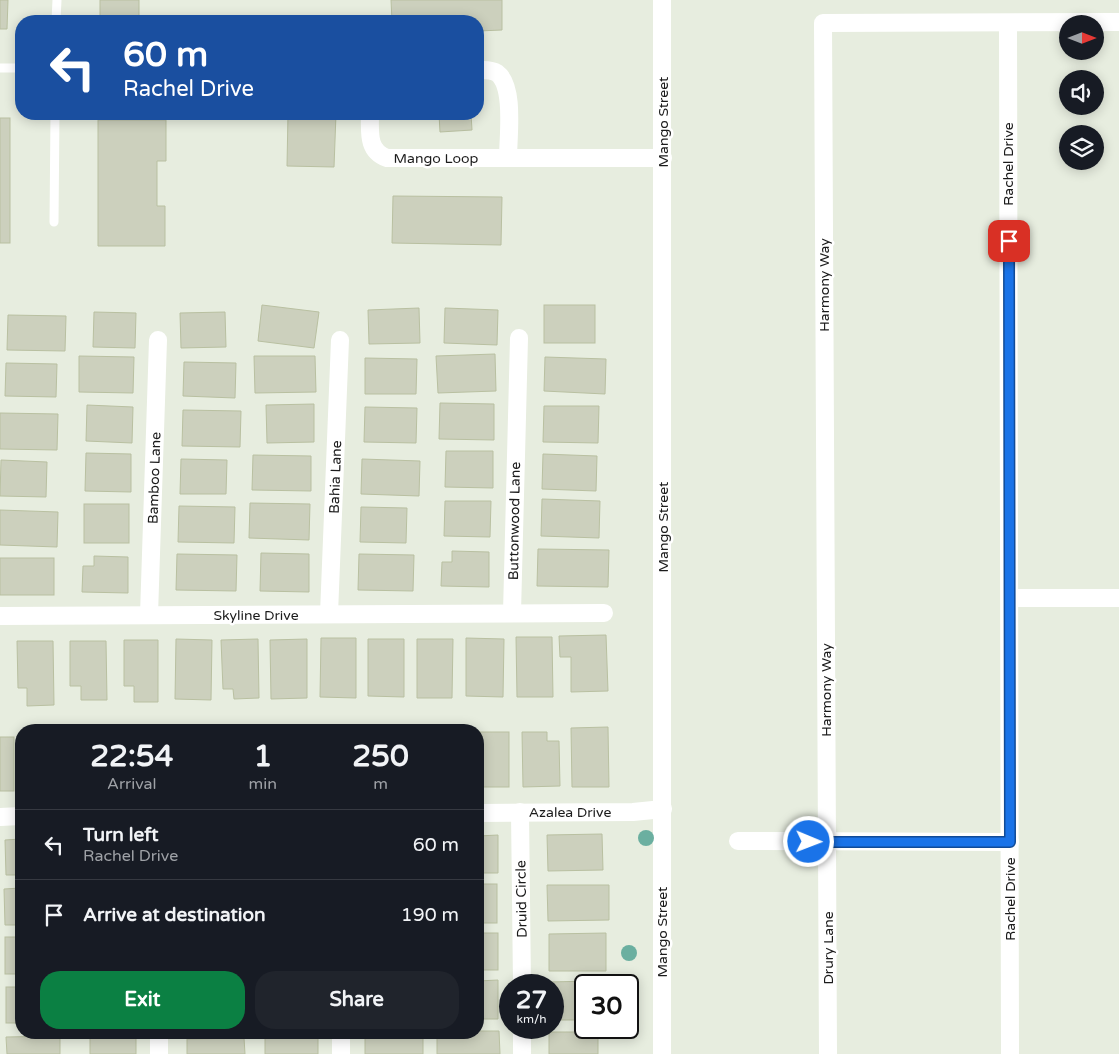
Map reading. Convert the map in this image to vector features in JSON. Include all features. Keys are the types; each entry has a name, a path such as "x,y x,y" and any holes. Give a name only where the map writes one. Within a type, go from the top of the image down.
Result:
{"street":[{"name":"Mango Street","path":"662,0 662,1054"},
{"name":"Harmony Way","path":"827,843 822,23 1119,22"},
{"name":"Rachel Drive","path":"1008,23 1010,1054"},
{"path":"484,70 491,70 498,74 506,87 508,158"},
{"name":"Mango Loop","path":"370,120 371,144 374,151 387,158 663,158"},
{"name":"Buttonwood Lane","path":"512,613 519,338"},
{"name":"Bamboo Lane","path":"149,615 158,340"},
{"name":"Bahia Lane","path":"329,614 340,340"},
{"path":"1010,598 1119,598"},
{"path":"512,613 604,613"},
{"name":"Skyline Drive","path":"0,616 512,613"},
{"name":"Azalea Drive","path":"484,813 633,812 663,809"},
{"name":"Druid Circle","path":"520,812 522,974"},
{"path":"0,817 15,816"},
{"path":"738,841 827,843 1010,842"},
{"name":"Drury Lane","path":"827,843 828,1054"},
{"path":"159,1039 159,1054"},
{"path":"341,1039 341,1054"},
{"path":"522,1039 522,1054"}],"lane":[{"path":"56,15 57,0"},
{"path":"0,68 15,68"},
{"path":"54,222 55,120"}],"building":[{"path":"0,0 8,0 7,29 0,29"},
{"path":"100,0 139,0 139,15 100,15"},
{"path":"391,0 502,0 502,30 484,31 484,15 392,15"},
{"path":"0,118 10,118 10,243 0,243"},
{"path":"98,120 166,120 166,161 157,161 157,206 165,206 165,246 98,246"},
{"path":"288,120 336,120 334,167 287,166"},
{"path":"439,120 471,120 472,130 440,132"},
{"path":"393,196 502,197 501,245 392,243"},
{"path":"262,305 319,312 314,348 258,341"},
{"path":"544,305 595,305 595,343 544,343"},
{"path":"419,308 420,343 369,344 368,310"},
{"path":"445,308 498,310 497,345 444,343"},
{"path":"94,312 136,313 135,348 93,347"},
{"path":"225,312 226,347 181,348 180,313"},
{"path":"8,315 66,316 65,351 7,350"},
{"path":"495,354 496,391 438,393 436,356"},
{"path":"79,356 134,357 133,393 79,392"},
{"path":"254,356 315,356 316,392 255,393"},
{"path":"545,357 606,359 605,394 544,391"},
{"path":"365,358 417,359 416,394 365,394"},
{"path":"184,362 236,363 235,398 183,396"},
{"path":"6,363 57,364 56,397 5,396"},
{"path":"440,403 494,404 494,440 439,439"},
{"path":"314,404 314,442 267,443 266,405"},
{"path":"87,405 133,407 132,443 86,441"},
{"path":"544,406 599,406 598,443 543,442"},
{"path":"365,407 417,408 416,443 364,442"},
{"path":"183,410 241,411 240,447 182,446"},
{"path":"0,413 58,414 57,450 0,449"},
{"path":"446,451 493,451 493,488 445,487"},
{"path":"86,453 131,454 131,492 85,491"},
{"path":"543,454 597,456 596,491 542,489"},
{"path":"253,455 311,456 311,491 252,490"},
{"path":"181,459 227,460 226,494 180,494"},
{"path":"362,459 420,461 419,496 361,494"},
{"path":"1,460 47,462 46,497 0,496"},
{"path":"542,499 600,501 599,538 541,536"},
{"path":"445,501 491,501 490,537 444,536"},
{"path":"250,503 310,504 309,540 249,538"},
{"path":"84,504 129,504 129,543 84,543"},
{"path":"179,506 235,507 234,543 178,542"},
{"path":"361,507 407,508 406,543 360,542"},
{"path":"0,510 58,512 57,547 0,545"},
{"path":"538,549 609,550 608,587 537,586"},
{"path":"452,551 489,552 489,587 441,586 442,562 452,562"},
{"path":"261,553 309,554 309,592 260,591"},
{"path":"177,554 237,555 236,591 176,590"},
{"path":"359,554 414,555 413,591 358,590"},
{"path":"94,556 128,557 128,593 82,592 83,566 94,566"},
{"path":"0,558 54,558 54,595 0,595"},
{"path":"606,635 608,691 571,692 571,657 560,657 559,636"},
{"path":"516,637 552,637 553,697 517,697"},
{"path":"321,638 356,638 356,698 320,697"},
{"path":"466,638 504,639 503,697 466,696"},
{"path":"176,639 212,640 211,700 175,699"},
{"path":"258,639 259,698 234,699 233,689 223,689 221,640"},
{"path":"307,639 307,698 271,699 270,640"},
{"path":"368,639 404,639 404,697 368,696"},
{"path":"417,639 453,639 452,698 417,698"},
{"path":"124,640 158,640 158,702 134,702 134,686 124,686"},
{"path":"17,641 53,641 54,705 27,706 27,688 18,688"},
{"path":"70,641 106,641 107,700 81,700 81,686 70,686"},
{"path":"608,727 609,787 572,787 571,728"},
{"path":"484,732 509,732 509,787 484,787"},
{"path":"522,732 547,732 547,741 559,741 560,786 523,787"},
{"path":"0,737 14,737 14,791 0,791"},
{"path":"602,834 603,870 548,871 547,835"},
{"path":"498,835 498,873 484,873 484,836"},
{"path":"15,839 15,875 6,875 5,840"},
{"path":"484,884 497,884 497,923 484,923"},
{"path":"547,885 609,885 609,920 548,921"},
{"path":"15,888 15,925 5,925 4,889"},
{"path":"484,933 498,933 498,970 484,970"},
{"path":"606,933 606,971 549,971 549,934"},
{"path":"5,937 15,937 15,974 5,974"},
{"path":"498,980 498,1019 484,1019 484,981"},
{"path":"574,981 574,1020 564,1020 564,982"},
{"path":"6,987 15,987 15,1023 6,1023"},
{"path":"484,1031 499,1031 500,1054 437,1054 437,1039 484,1039"},
{"path":"564,1032 574,1032 574,1039 598,1039 598,1054 549,1054 549,1039 564,1039"},
{"path":"6,1037 15,1037 15,1039 60,1039 60,1054 7,1054"},
{"path":"90,1039 136,1039 136,1054 90,1054"},
{"path":"187,1039 244,1039 245,1054 187,1054"},
{"path":"265,1039 318,1039 318,1054 265,1054"},
{"path":"365,1039 423,1039 423,1054 365,1054"}],"route":[{"path":"809,842 1010,842 1009,241"}]}
